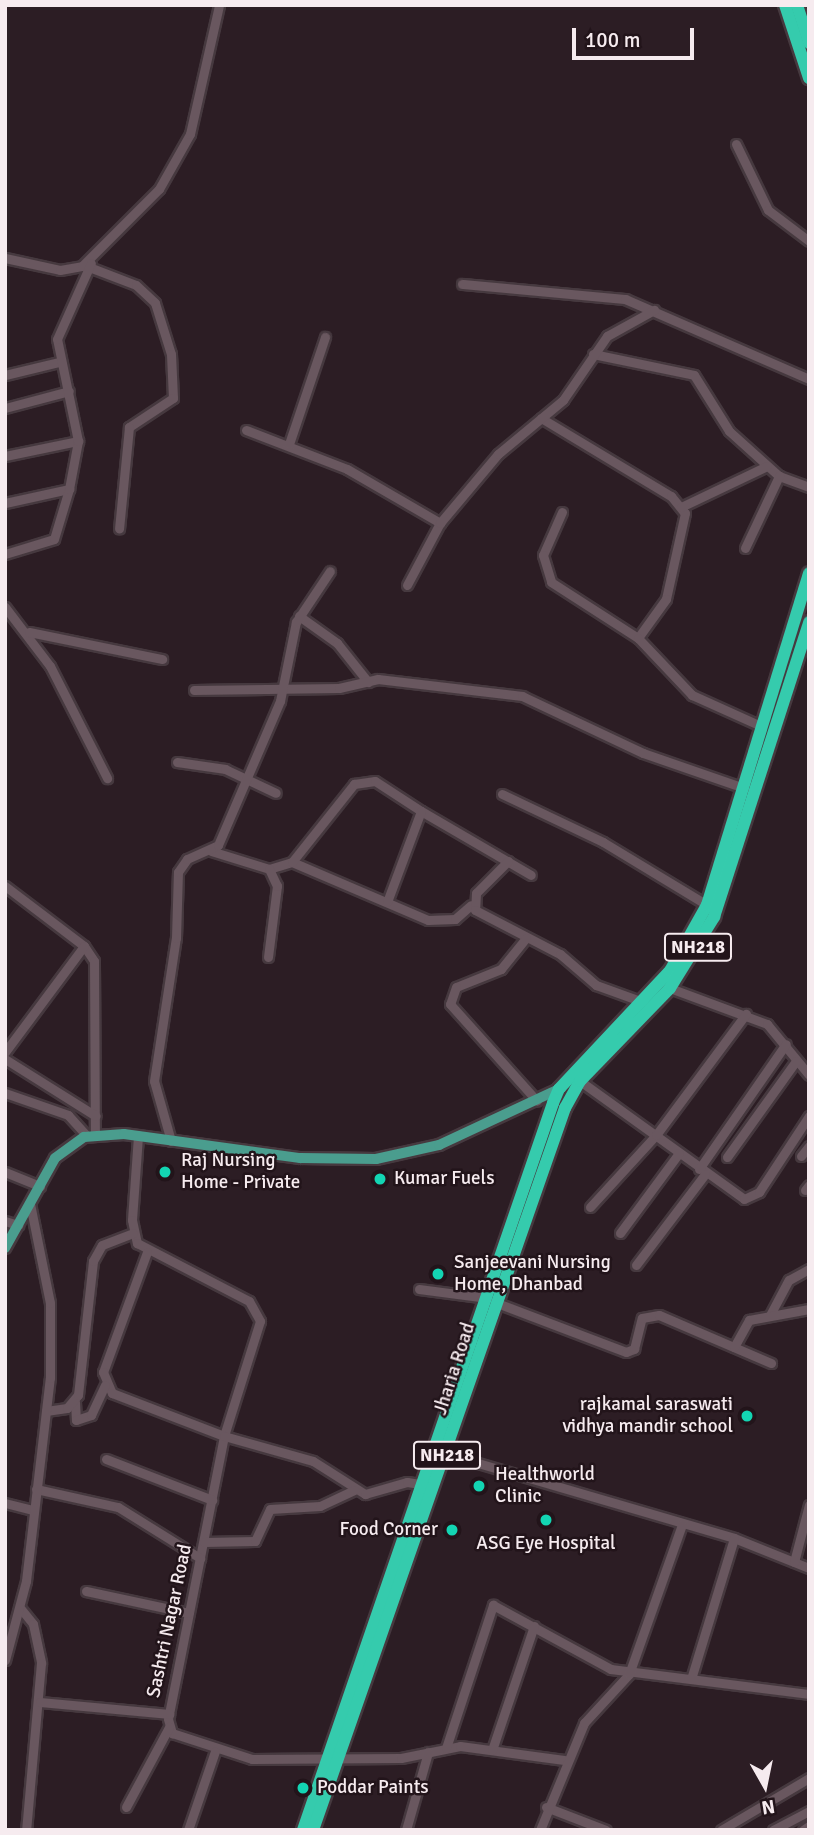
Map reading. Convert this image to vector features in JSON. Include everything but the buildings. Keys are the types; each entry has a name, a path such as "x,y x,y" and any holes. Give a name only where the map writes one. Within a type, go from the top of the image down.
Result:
{"highway":[{"path":"785,5 809,78"},
{"path":"797,5 809,43"},
{"name":"NH218","path":"759,751 761,726 809,573"},
{"name":"NH218","path":"580,1081 664,986 722,901 759,751 809,622"},
{"name":"NH218","path":"559,1089 643,1002 664,986 707,905 744,788 752,776"},
{"name":"Jharia Road","path":"429,1487 447,1454 492,1300 547,1153 580,1081"},
{"name":"Jharia Road","path":"313,1830 336,1755 492,1300 559,1089"},
{"name":"Jharia Road","path":"303,1830 336,1755"}],"main road":[{"path":"5,1248 64,1149 91,1136 138,1136 300,1158 376,1159 439,1145 580,1081"}],"street":[{"path":"5,554 54,540 69,489 78,441 69,391 59,362 60,326 97,253 183,155 219,5"},
{"path":"736,145 768,210 809,241"},
{"path":"5,258 74,270 97,253"},
{"path":"89,267 136,285 155,303 171,354 169,405 143,414 129,427 119,529"},
{"path":"462,284 601,295 654,310 809,379"},
{"path":"407,585 440,523 508,444 563,400 607,336 654,310"},
{"path":"289,444 325,337"},
{"path":"593,354 694,375 718,420 779,476 809,486"},
{"path":"5,375 59,362"},
{"path":"5,408 69,391"},
{"path":"541,418 681,507 687,523 671,584 638,638"},
{"path":"246,430 289,444 440,523"},
{"path":"5,456 78,441"},
{"path":"681,507 767,466"},
{"path":"746,548 779,476"},
{"path":"5,503 69,489"},
{"path":"562,512 543,555 551,582 638,638 692,695 761,726"},
{"path":"211,850 248,780 282,691 299,616 330,572"},
{"path":"5,607 29,632 107,778"},
{"path":"299,616 337,643 368,681"},
{"path":"29,632 162,659"},
{"path":"194,690 282,691 368,681 522,696 643,753 744,788"},
{"path":"177,762 248,780 275,793"},
{"path":"171,1141 155,1081 176,938 178,872 187,859 211,850 269,869 292,862 364,779 531,875"},
{"path":"502,794 604,842 707,905"},
{"path":"387,902 421,811"},
{"path":"292,862 436,921 455,919 471,905 508,862"},
{"path":"268,957 277,886 269,869"},
{"path":"5,886 84,946 98,984 96,1116 91,1136 68,1115 5,1093"},
{"path":"471,905 526,938 560,954 596,985 643,1002"},
{"path":"526,938 501,969 456,987 450,1004 537,1101"},
{"path":"5,1052 84,946"},
{"path":"664,986 746,1014 778,1032 809,1075"},
{"path":"590,1207 656,1135 746,1014"},
{"path":"636,1265 786,1044"},
{"path":"5,1059 96,1116"},
{"path":"727,1157 796,1060"},
{"path":"580,1081 735,1196 753,1198 809,1116"},
{"path":"133,1233 102,1245 93,1261 75,1402 76,1420 91,1415 105,1385 107,1356 147,1252 133,1233 138,1136"},
{"path":"801,1156 809,1146"},
{"path":"620,1233 680,1153"},
{"path":"5,1171 40,1186"},
{"path":"5,1660 21,1609 46,1411 50,1303 30,1204"},
{"path":"5,1222 18,1225"},
{"name":"Sashtri Nagar Road","path":"147,1252 258,1310 224,1436 169,1714 169,1727 215,1751 272,1760 336,1755 401,1758 446,1748 492,1750 564,1760"},
{"path":"770,1315 789,1280 809,1269"},
{"path":"419,1289 492,1300 622,1352 634,1349 642,1318 652,1314 771,1363"},
{"path":"734,1347 748,1320 809,1309"},
{"path":"105,1385 224,1436 313,1461 354,1490 365,1494 407,1482 429,1487"},
{"path":"46,1411 75,1402"},
{"path":"447,1454 734,1538 809,1568"},
{"path":"106,1459 212,1500"},
{"path":"36,1489 118,1507 200,1558"},
{"path":"204,1542 255,1541 270,1509 311,1508 354,1490"},
{"path":"5,1503 33,1510"},
{"path":"794,1562 809,1505"},
{"path":"540,1830 564,1760 584,1723 629,1674 682,1524"},
{"path":"691,1679 734,1538"},
{"path":"86,1591 189,1613"},
{"path":"446,1748 493,1605 534,1626 596,1664 629,1674 809,1694"},
{"path":"21,1609 36,1636 40,1702 26,1830"},
{"path":"492,1750 534,1626"},
{"path":"40,1702 169,1714"},
{"path":"126,1807 152,1748 169,1727"},
{"path":"188,1830 215,1751"},
{"path":"407,1830 428,1752"},
{"path":"721,1830 809,1778"},
{"path":"546,1807 606,1830"},
{"path":"773,1830 809,1811"},
{"path":"803,1830 809,1826"}],"place":[{"name":"Raj Nursing Home - Private","path":"165,1172"},
{"name":"Kumar Fuels","path":"380,1179"},
{"name":"Sanjeevani Nursing Home, Dhanbad","path":"438,1274"},
{"name":"rajkamal saraswati vidhya mandir school","path":"747,1416"},
{"name":"Healthworld Clinic","path":"479,1486"},
{"name":"ASG Eye Hospital","path":"546,1520"},
{"name":"Food Corner","path":"452,1530"},
{"name":"Poddar Paints","path":"303,1788"}]}
